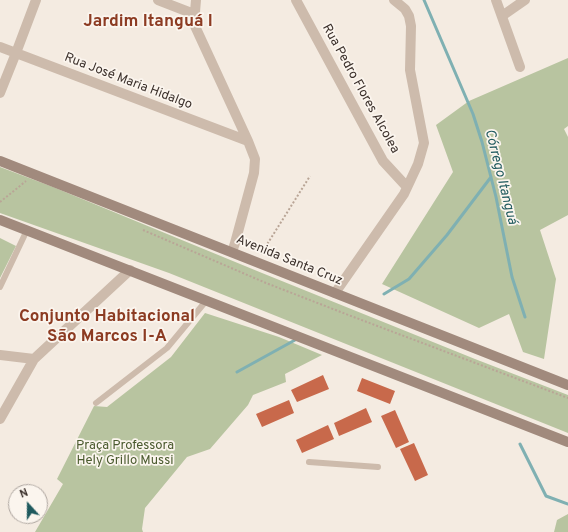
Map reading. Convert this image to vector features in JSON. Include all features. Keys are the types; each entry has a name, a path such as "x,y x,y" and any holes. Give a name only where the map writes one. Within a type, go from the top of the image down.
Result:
{"main road":[{"name":"Avenida Santa Cruz","path":"0,160 568,385"},
{"path":"0,220 568,442"}],"street":[{"path":"0,93 36,0"},
{"path":"158,0 194,14"},
{"path":"196,0 194,24 248,141 254,159 254,173 232,252"},
{"name":"Rua Pedro Flores Alcolea","path":"296,0 383,161 407,187"},
{"path":"335,293 404,194 418,164 424,143 410,70 411,26 405,9 394,0"},
{"path":"496,0 520,67"},
{"path":"502,16 525,0"},
{"name":"Rua José Maria Hidalgo","path":"0,47 248,141"},
{"path":"0,419 34,360 130,270"},
{"path":"0,355 34,360"}],"lane":[{"path":"0,287 27,230"},
{"path":"96,403 167,348 206,301"},
{"path":"309,462 378,468"}],"path":[{"path":"256,262 310,176"},
{"path":"0,202 27,180"},
{"path":"143,230 280,288 568,398"}],"green space":[{"path":"568,58 568,126 564,129 568,137 568,215 540,230 556,279 544,359 523,352 509,314 479,328 382,284 453,172 436,125 469,101"},
{"path":"0,167 53,187 475,359 568,395 568,433 169,273 0,213"},
{"path":"0,238 16,246 0,278"},
{"name":"Praça Professora Hely Grillo Mussi","path":"205,313 279,337 322,355 285,374 286,382 253,395 248,405 210,449 187,457 145,508 142,529 143,532 35,532 40,524 48,524 48,510 63,484 57,479 94,406 107,407 171,357"},
{"path":"568,514 568,532 554,532 557,520"}],"building":[{"path":"323,375 329,389 297,402 291,390"},
{"path":"362,378 395,391 390,404 357,391"},
{"path":"289,400 294,413 262,427 256,414"},
{"path":"366,408 372,422 339,436 334,423"},
{"path":"395,410 409,442 396,448 381,416"},
{"path":"328,425 334,439 302,453 296,440"},
{"path":"414,443 428,475 415,481 400,449"}],"waterway":[{"name":"Córrego Itanguá","path":"424,0 473,114 482,142 496,197 512,277 525,317"},
{"path":"384,294 409,279 447,235 491,177"},
{"path":"237,372 295,340"},
{"name":"Córrego Itanguá","path":"520,444 546,496 568,504"}],"district":[{"name":"Jardim Itanguá I","path":"148,23"},
{"name":"Conjunto Habitacional São Marcos I-A","path":"107,328"}]}
